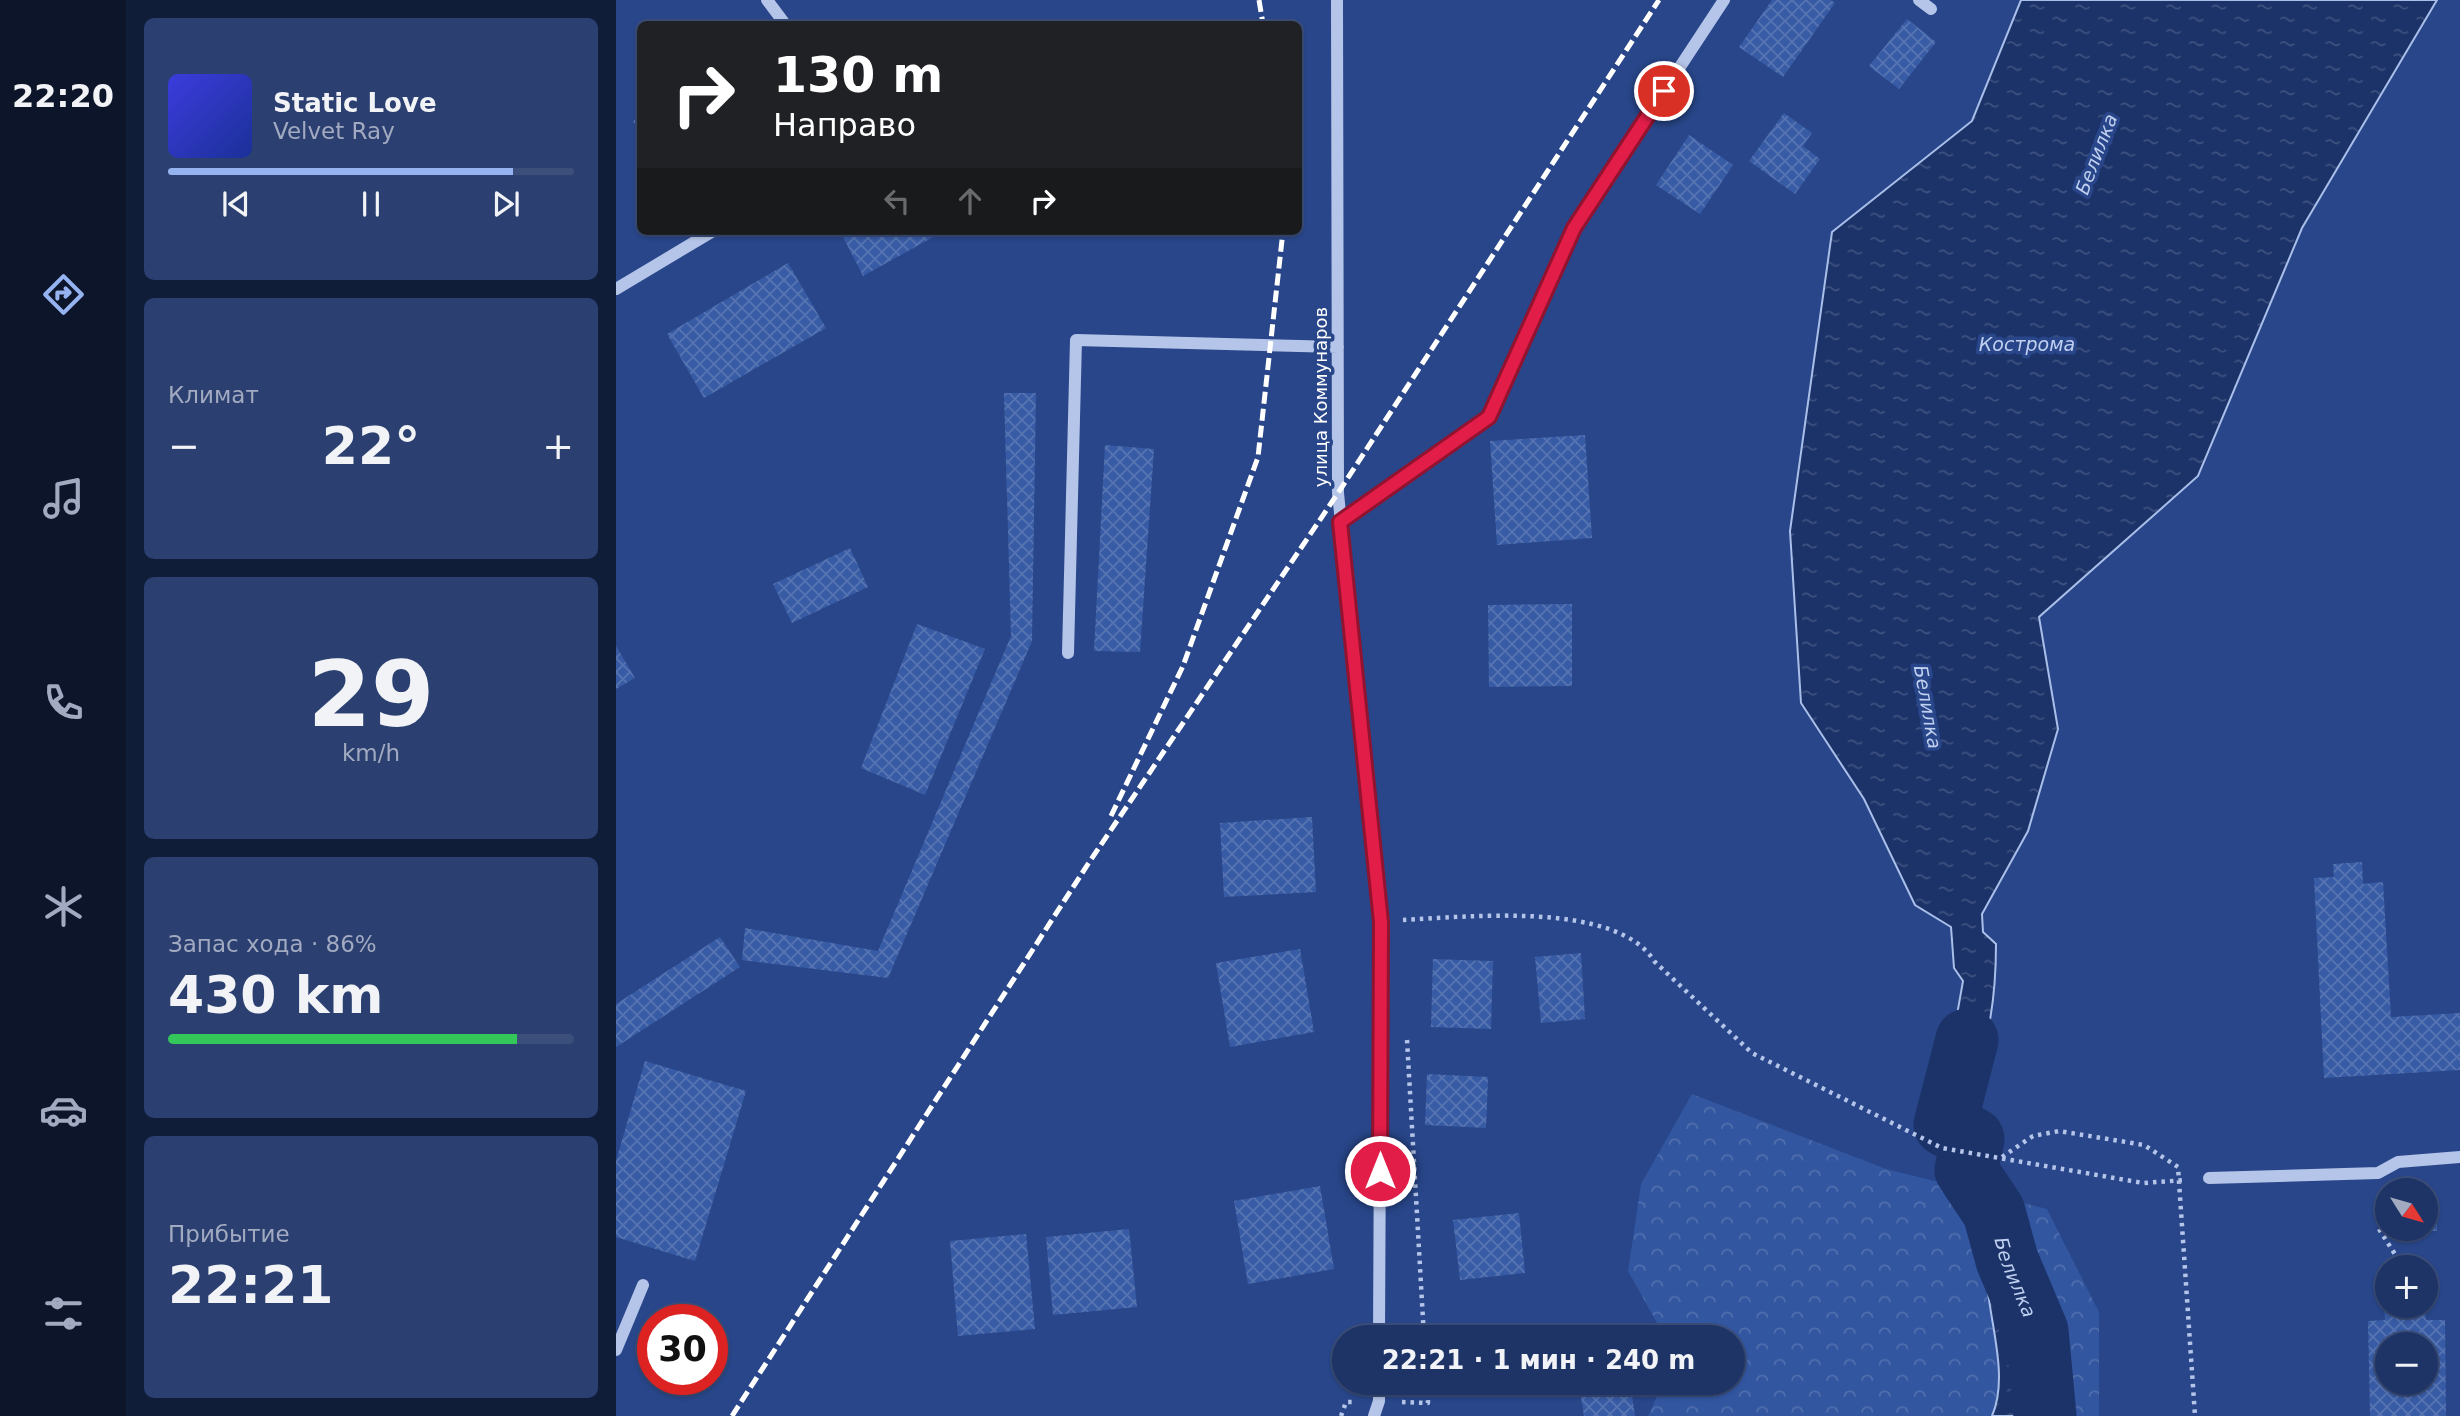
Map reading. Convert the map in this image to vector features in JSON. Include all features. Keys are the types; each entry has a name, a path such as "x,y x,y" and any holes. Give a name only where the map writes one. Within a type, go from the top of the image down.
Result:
{"street":[{"path":"766,0 783,21"},
{"name":"улица Коммунаров","path":"1337,0 1340,522 1381,922 1380,1325"},
{"path":"1340,522 1489,417 1574,228 1724,0"},
{"path":"1919,0 1931,9"},
{"path":"616,289 706,235"},
{"path":"1068,653 1076,340 1338,347"},
{"path":"2209,1178 2378,1173 2398,1162 2460,1157"},
{"path":"616,1350 643,1285"},
{"path":"1374,1416 1379,1395"},
{"path":"1379,1401 1387,1416"}],"path":[{"path":"1381,922 1516,914 1590,924 1626,935 1646,947 1655,961 1752,1054 1942,1148 2143,1183 2171,1181"},
{"path":"1406,1032 1423,1325"},
{"path":"2001,1157 2033,1136 2059,1131 2144,1145 2178,1167 2195,1416"},
{"path":"2378,1173 2379,1229 2395,1255"},
{"path":"1428,1395 1428,1403"}],"green space":[{"path":"1692,1094 1886,1169 2047,1209 2099,1312 2099,1416 1648,1416 1658,1395 1745,1395 1745,1325 1658,1325 1628,1271 1641,1184"}],"water":[{"name":"Кострома","path":"2021,0 2437,0 2302,228 2198,476 2039,617 2058,729 2028,831 1982,914 1983,932 1996,944 1990,1022 1977,1068 1945,1125 1932,1100 1943,1056 1954,1032 1963,981 1954,968 1951,927 1915,905 1864,799 1801,703 1790,531 1832,232 1972,121"},
{"path":"1994,1212 2039,1270 2054,1298 2061,1403 2067,1416 1992,1416 1999,1385 1987,1282"}],"building":[{"path":"1772,0 1831,0 1835,3 1783,77 1739,47"},
{"path":"1907,19 1936,42 1899,89 1869,66"},
{"path":"1784,113 1812,133 1803,146 1820,159 1795,194 1749,161"},
{"path":"1689,135 1733,165 1700,214 1656,185"},
{"path":"842,235 937,235 863,276"},
{"path":"788,263 826,328 704,398 667,334"},
{"path":"1004,393 1036,393 1032,641 888,978 742,960 745,928 878,951 1011,636"},
{"path":"1585,435 1592,538 1497,545 1490,441"},
{"path":"1105,445 1154,449 1140,652 1094,651"},
{"path":"850,548 868,587 792,623 773,584"},
{"path":"1572,604 1572,686 1489,687 1488,605"},
{"path":"917,624 985,649 925,795 861,768"},
{"path":"616,646 635,678 616,689"},
{"path":"1312,817 1316,892 1224,897 1220,823"},
{"path":"2362,862 2363,884 2383,882 2391,1017 2460,1013 2460,1070 2324,1078 2314,878 2334,877 2333,864"},
{"path":"720,937 740,967 616,1047 616,1004"},
{"path":"1300,949 1314,1032 1230,1047 1216,963"},
{"path":"1581,953 1585,1019 1541,1023 1535,957"},
{"path":"1433,959 1493,961 1491,1029 1431,1027"},
{"path":"645,1061 746,1091 695,1261 616,1237 616,1161"},
{"path":"1427,1074 1488,1077 1486,1128 1425,1125"},
{"path":"1320,1186 1334,1269 1248,1284 1234,1201"},
{"path":"1519,1213 1525,1273 1460,1280 1453,1220"},
{"path":"1129,1229 1137,1307 1053,1315 1046,1237"},
{"path":"1026,1234 1035,1329 958,1336 950,1241"},
{"path":"2385,1318 2445,1320 2446,1416 2370,1416 2368,1321"},
{"path":"1581,1395 1632,1395 1635,1416 1584,1416"}],"waterway":[{"name":"Белилка","path":"1967,1040 1945,1125 1973,1139 1966,1170 1994,1212 2007,1260 2037,1331 2045,1416"}],"railway":[{"path":"1259,0 1262,21"},
{"path":"732,1416 1088,864 1338,493 1659,0"},
{"path":"1111,816 1183,666 1258,457 1283,235"}],"route":[{"path":"1380,1171 1381,922 1340,522 1489,417 1574,228 1664,91"}]}
